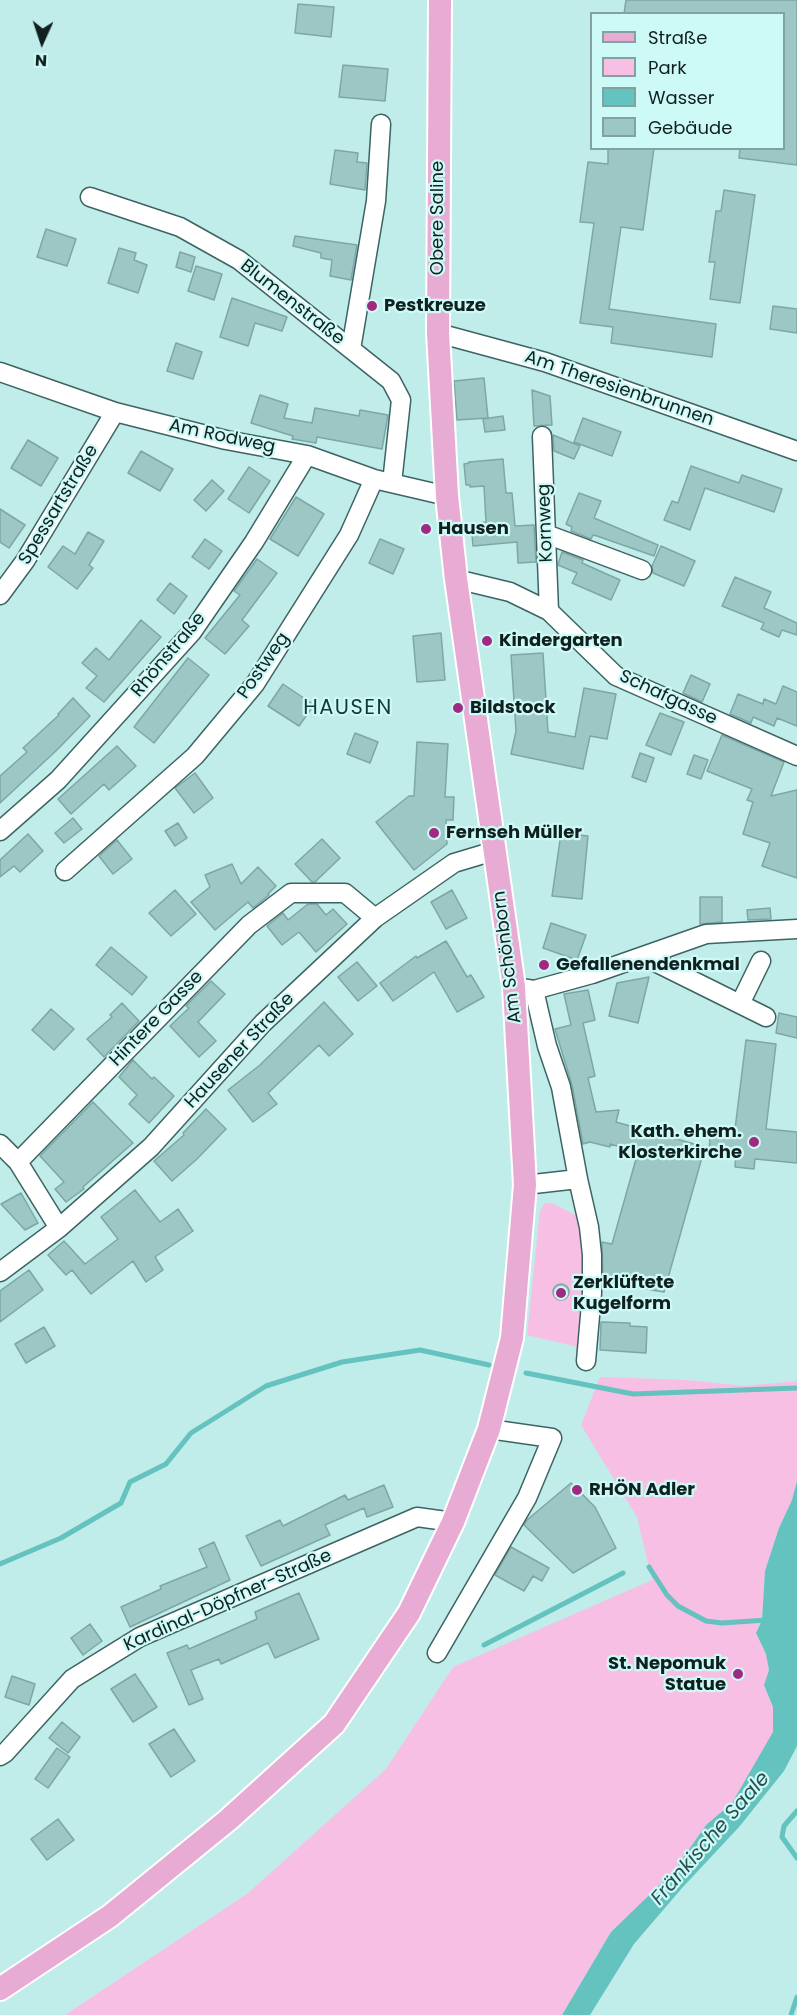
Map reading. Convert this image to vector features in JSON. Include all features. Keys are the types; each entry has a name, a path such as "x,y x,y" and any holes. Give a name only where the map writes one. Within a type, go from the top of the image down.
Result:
{"main road":[{"name":"Obere Saline","path":"440,0 438,333 447,496 456,579"},
{"name":"Am Schönborn","path":"0,1989 110,1916 228,1820 334,1724 409,1613 453,1522 489,1429 512,1338 525,1185 524,989 494,851 456,579"}],"street":[{"path":"351,349 376,201 381,124"},
{"name":"Blumenstraße","path":"90,197 180,227 239,260 391,381 401,400 392,483"},
{"name":"Am Theresienbrunnen","path":"438,333 545,362 797,451"},
{"name":"Am Rodweg","path":"0,372 115,412 226,440 307,455 374,479 447,496"},
{"name":"Spessartstraße","path":"0,596 25,561 115,412"},
{"name":"Kornweg","path":"542,436 549,611"},
{"name":"Rhönstraße","path":"0,831 58,780 192,632 254,542 307,455"},
{"name":"Postweg","path":"65,871 195,756 255,684 349,535 374,479"},
{"path":"546,534 642,570"},
{"name":"Schafgasse","path":"456,579 510,592 549,611 616,676 797,756"},
{"name":"Hausener Straße","path":"0,1272 58,1228 151,1148 263,1023 375,918 454,863 494,851"},
{"name":"Hintere Gasse","path":"18,1162 249,925 291,893 345,892 375,918"},
{"path":"586,1361 592,1293 589,1227 561,1087 548,1046 524,989 592,974 706,934 797,928"},
{"path":"643,956 766,1017"},
{"path":"740,1004 761,961"},
{"path":"0,1144 18,1162 58,1228"},
{"path":"525,1185 578,1179"},
{"path":"437,1653 527,1498 552,1438 489,1429"},
{"name":"Kardinal-Döpfner-Straße","path":"0,1756 5,1754 72,1679 140,1637 417,1517 453,1522"}],"green space":[{"path":"552,1203 579,1217 584,1228 582,1348 527,1335 540,1211 544,1204"},
{"path":"600,1377 687,1380 744,1386 797,1381 797,1481 765,1571 762,1620 757,1629 757,1636 766,1654 769,1670 764,1685 773,1707 774,1732 732,1803 706,1825 674,1871 611,1932 562,2015 65,2015 247,1894 386,1769 453,1667 652,1580 637,1517 581,1425"}],"water":[{"name":"Fränkische Saale","path":"797,1481 797,1746 784,1771 739,1827 634,1944 590,2015 562,2015 611,1932 674,1871 706,1825 732,1803 773,1732 773,1707 764,1685 769,1670 766,1654 756,1633 762,1620 765,1571"}],"building":[{"path":"626,0 797,0 797,165 739,158 740,150 785,150 785,12 624,12"},
{"path":"298,4 334,7 331,37 295,33"},
{"path":"343,65 388,69 385,101 339,97"},
{"path":"335,150 358,153 357,162 367,163 365,190 330,184"},
{"path":"608,150 654,150 643,230 621,227 609,309 716,324 712,357 611,343 613,327 580,323 594,223 580,222 588,162 608,164"},
{"path":"724,190 755,195 740,303 710,299 715,262 709,262 716,211 721,211"},
{"path":"46,229 76,239 67,266 37,257"},
{"path":"295,236 357,245 351,280 330,276 332,260 321,258 321,253 293,246"},
{"path":"119,248 136,253 134,260 147,265 138,293 108,283"},
{"path":"180,252 195,257 191,272 176,267"},
{"path":"196,266 222,274 214,300 188,291"},
{"path":"232,298 287,317 282,331 255,323 248,346 220,337"},
{"path":"773,306 797,309 797,333 770,329"},
{"path":"176,343 202,352 193,379 167,371"},
{"path":"484,378 488,418 457,420 454,381"},
{"path":"532,390 550,396 552,425 534,426"},
{"path":"260,395 288,404 284,418 312,423 315,408 359,416 360,410 388,415 382,449 317,437 316,443 292,439 293,436 251,423"},
{"path":"503,416 505,430 485,432 483,419"},
{"path":"583,418 621,432 612,456 574,442"},
{"path":"553,435 580,446 574,459 554,451"},
{"path":"28,440 58,458 41,486 11,468"},
{"path":"141,451 173,469 160,491 128,473"},
{"path":"503,459 506,493 512,493 515,526 534,525 536,562 518,563 517,542 473,546 471,524 486,522 484,486 466,485 464,464"},
{"path":"691,466 739,483 742,475 782,489 774,512 705,488 690,530 664,520 672,501 678,503"},
{"path":"249,467 270,481 249,513 228,499"},
{"path":"212,480 224,491 206,511 194,500"},
{"path":"579,493 601,501 594,518 658,545 654,556 597,536 593,535 591,539 571,531 572,527 566,524"},
{"path":"296,497 324,514 298,556 270,539"},
{"path":"0,509 25,525 9,548 0,542"},
{"path":"88,532 104,541 89,565 93,568 77,589 48,567 63,546 75,554"},
{"path":"205,539 222,551 209,569 192,557"},
{"path":"380,539 404,549 393,574 369,563"},
{"path":"661,546 695,561 684,586 653,573 652,566"},
{"path":"562,552 583,560 582,563 620,580 611,600 572,583 577,573 558,565"},
{"path":"257,559 277,573 242,620 249,626 225,654 205,638 240,595 234,591"},
{"path":"735,577 771,592 764,608 797,623 797,635 782,630 779,637 761,629 764,623 722,606"},
{"path":"170,583 187,596 174,614 157,600"},
{"path":"141,620 161,637 104,702 86,688 97,676 82,663 96,648 109,660"},
{"path":"441,633 445,680 417,682 413,636"},
{"path":"543,653 548,732 575,737 584,688 616,694 607,739 590,736 583,769 511,754 516,731 511,655"},
{"path":"188,658 209,675 154,743 134,727"},
{"path":"691,675 710,684 702,702 683,693"},
{"path":"283,684 314,705 299,726 268,706"},
{"path":"783,686 797,692 797,726 777,718 774,726 753,717 751,723 730,714 738,694 763,704 764,699 776,704"},
{"path":"73,698 90,716 0,803 0,776 27,752 23,748 59,715"},
{"path":"660,713 684,722 671,755 646,745"},
{"path":"355,733 378,742 370,763 347,754"},
{"path":"722,735 784,762 771,796 797,790 797,878 762,866 770,843 743,834 753,802 747,800 752,789 707,771"},
{"path":"417,742 448,744 445,797 454,797 453,820 446,820 447,844 414,870 376,822 409,796 414,796"},
{"path":"117,746 136,766 109,790 104,784 71,814 58,799"},
{"path":"640,753 654,758 646,782 632,777"},
{"path":"694,755 708,760 701,779 687,774"},
{"path":"195,773 213,798 194,813 175,788"},
{"path":"73,818 82,829 64,843 55,833"},
{"path":"178,823 187,838 175,846 165,831"},
{"path":"561,833 588,836 582,899 552,896"},
{"path":"28,834 43,851 20,872 14,866 0,877 0,860"},
{"path":"322,839 340,858 315,882 312,882 295,864"},
{"path":"117,840 132,859 113,874 99,856"},
{"path":"232,864 241,884 258,867 276,886 253,908 248,902 215,930 191,902 210,887 205,875"},
{"path":"175,890 196,914 171,936 149,913"},
{"path":"452,890 467,918 446,929 431,902"},
{"path":"700,897 722,897 722,922 700,924"},
{"path":"308,904 317,904 326,915 333,909 347,924 316,952 299,932 282,945 267,926 283,913 288,920"},
{"path":"770,908 771,919 748,920 747,910"},
{"path":"551,923 586,935 577,960 543,948"},
{"path":"446,941 467,977 471,975 484,997 457,1012 434,972 393,1001 380,983 416,956 417,958"},
{"path":"111,947 147,977 132,995 96,965"},
{"path":"357,962 377,986 358,1001 338,977"},
{"path":"649,977 638,1023 609,1016 617,983"},
{"path":"211,981 225,994 198,1022 216,1041 199,1057 170,1026 189,1008 186,1006"},
{"path":"588,990 595,1020 583,1023 595,1076 588,1078 596,1112 619,1110 616,1122 705,1147 664,1292 603,1282 602,1242 612,1244 638,1152 610,1144 610,1147 590,1142 583,1144 572,1085 555,1029 571,1025 564,994"},
{"path":"324,1002 353,1034 329,1056 319,1045 268,1093 277,1104 253,1122 228,1090 260,1065"},
{"path":"122,1003 139,1021 104,1057 87,1039 112,1017 110,1015"},
{"path":"51,1009 74,1029 54,1050 32,1030"},
{"path":"779,1013 797,1017 797,1038 776,1033"},
{"path":"746,1040 776,1044 766,1129 797,1132 797,1163 755,1159 754,1169 735,1167 736,1154 709,1151 711,1126 735,1129"},
{"path":"133,1060 174,1096 149,1123 129,1104 137,1095 119,1077"},
{"path":"93,1102 133,1143 83,1187 84,1189 66,1202 55,1189 64,1182 40,1156"},
{"path":"206,1109 226,1129 172,1181 154,1161 184,1135 183,1133"},
{"path":"135,1190 160,1222 178,1209 193,1231 155,1257 163,1270 146,1282 133,1261 91,1294 72,1270 66,1275 48,1255 64,1241 85,1264 118,1239 101,1217"},
{"path":"21,1193 38,1223 25,1230 1,1204"},
{"path":"29,1270 43,1290 0,1322 0,1291"},
{"path":"561,1284 567,1286 569,1292 567,1298 561,1300 555,1298 553,1292 555,1286"},
{"path":"601,1322 630,1323 630,1326 647,1327 646,1353 600,1350"},
{"path":"44,1327 55,1346 26,1363 15,1344"},
{"path":"571,1483 595,1507 616,1548 573,1573 524,1525"},
{"path":"384,1485 393,1507 367,1517 364,1508 325,1525 330,1535 261,1566 246,1536 280,1520 283,1526 345,1495 348,1500"},
{"path":"214,1542 230,1580 130,1627 121,1607 161,1589 160,1586 207,1567 199,1549"},
{"path":"511,1547 549,1568 542,1581 533,1576 524,1591 495,1575"},
{"path":"299,1593 319,1639 275,1658 268,1643 221,1664 219,1659 191,1670 203,1699 189,1705 167,1653 187,1645 189,1649 257,1619 255,1612"},
{"path":"90,1624 102,1641 83,1655 71,1638"},
{"path":"135,1674 157,1707 133,1722 111,1689"},
{"path":"12,1676 35,1684 29,1705 5,1697"},
{"path":"62,1722 80,1737 68,1753 49,1738"},
{"path":"174,1729 195,1761 171,1777 149,1744"},
{"path":"57,1748 70,1757 48,1788 35,1779"},
{"path":"58,1819 74,1840 47,1860 31,1839"}],"waterway":[{"path":"0,1564 61,1538 121,1503 130,1482 166,1464 191,1433 266,1386 342,1362 420,1350 489,1365"},
{"path":"526,1373 633,1394 797,1388"},
{"path":"649,1567 667,1595 678,1606 706,1621 722,1623 767,1620"},
{"path":"484,1645 623,1573"},
{"path":"797,1811 784,1826 782,1837 797,1858"},
{"path":"791,2015 797,1997"}],"place":[{"name":"Pestkreuze","path":"372,306"},
{"name":"Hausen","path":"426,529"},
{"name":"Kindergarten","path":"487,641"},
{"name":"Bildstock","path":"458,708"},
{"name":"Fernseh Müller","path":"434,833"},
{"name":"Gefallenendenkmal","path":"544,965"},
{"name":"Kath. ehem. Klosterkirche","path":"754,1142"},
{"name":"Zerklüftete Kugelform","path":"561,1293"},
{"name":"RHÖN Adler","path":"577,1490"},
{"name":"St. Nepomuk Statue","path":"738,1674"}],"district":[{"name":"HAUSEN","path":"348,709"}]}
